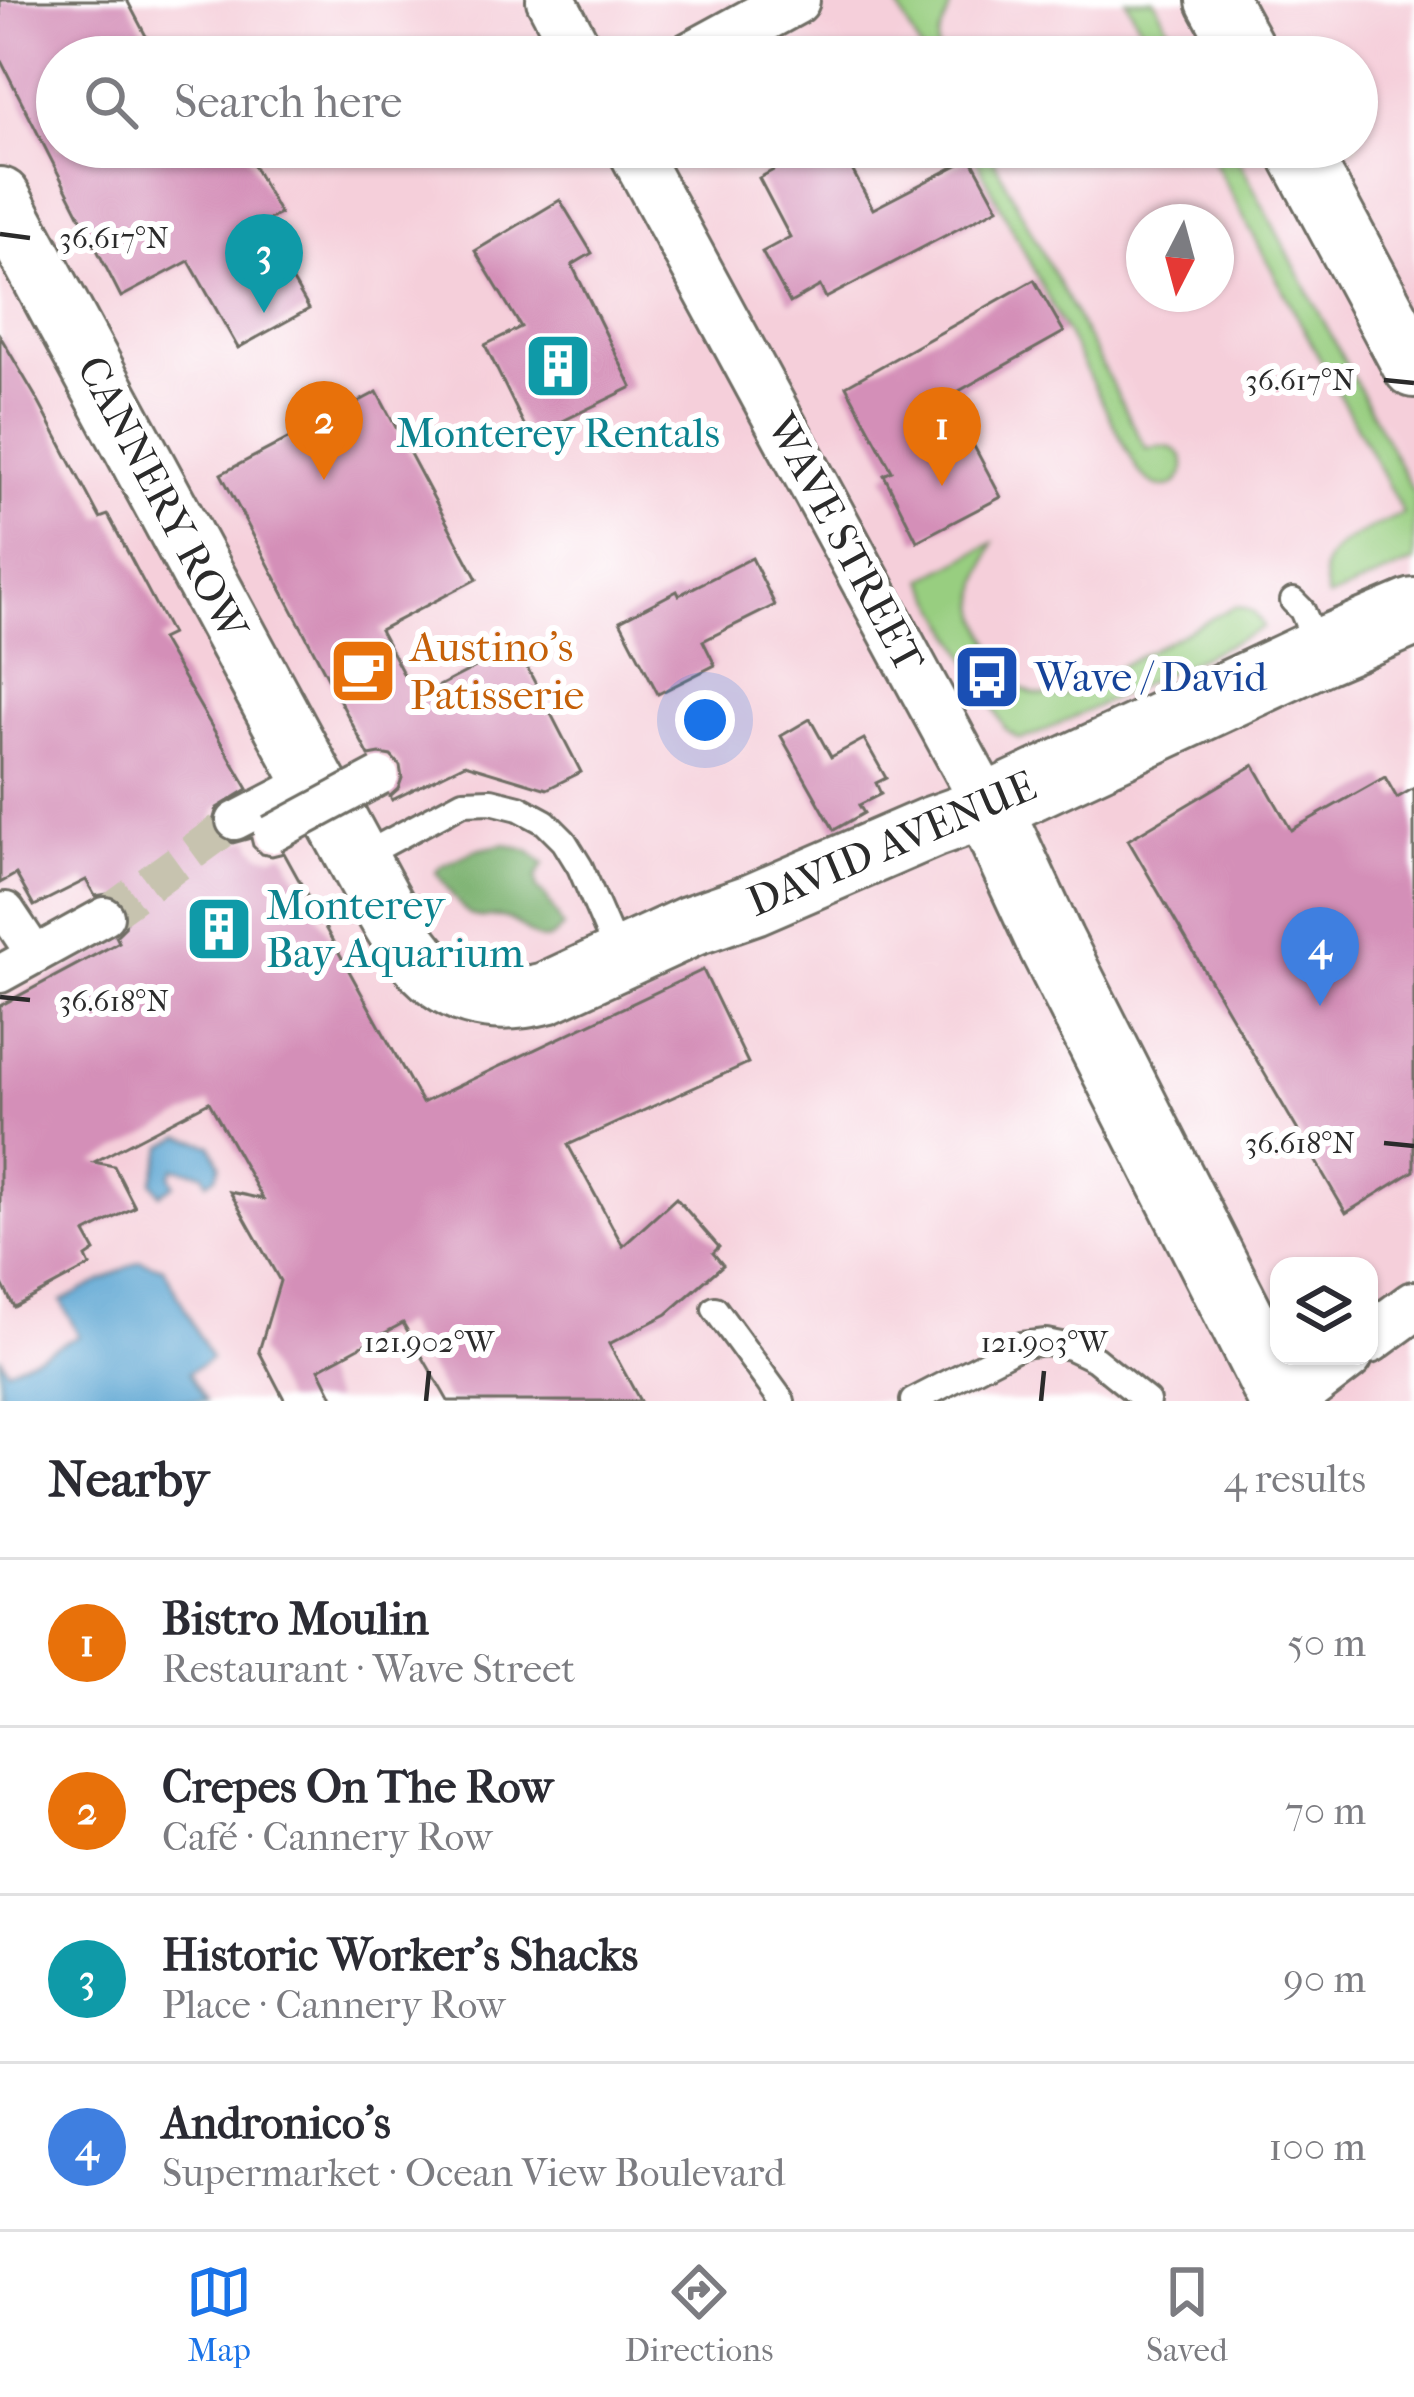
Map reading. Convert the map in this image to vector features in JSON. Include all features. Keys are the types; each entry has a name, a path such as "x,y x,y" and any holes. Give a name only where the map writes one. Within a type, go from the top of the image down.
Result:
{"main road":[{"name":"DAVID AVENUE","path":"988,806 1307,626 1414,612"},
{"name":"WAVE STREET","path":"988,806 1051,943 1286,1401"}],"street":[{"path":"551,0 570,36"},
{"path":"729,36 795,0"},
{"path":"1217,0 1237,36"},
{"name":"WAVE STREET","path":"642,168 988,806"},
{"path":"1307,168 1414,367"},
{"name":"CANNERY ROW","path":"0,198 388,914"},
{"path":"272,833 380,776"},
{"name":"DAVID AVENUE","path":"388,914 406,946 429,971 478,995 521,999 545,994 691,926 988,806"},
{"path":"235,820 332,812"},
{"path":"0,913 6,911 34,953"},
{"path":"0,974 105,916"},
{"path":"1378,1332 1414,1306"},
{"path":"1286,1401 1336,1365"}],"lane":[{"path":"332,812 491,801 519,808 545,822 564,841 620,958"},
{"path":"715,1309 782,1401"},
{"path":"913,1401 1022,1345 1046,1342 1095,1359 1148,1401"}],"shaded area":[{"path":"0,0 1414,0 1414,1401 206,1401 189,1372 211,1358 80,1336 7,1369 0,1356"}],"green space":[{"path":"895,0 951,0 940,36 913,36"},
{"path":"1126,0 1154,0 1173,36 1146,36"},
{"path":"981,168 998,168 1146,449 1167,447 1184,462 1183,473 1166,487 1152,483 1137,469"},
{"path":"1217,168 1243,168 1414,493 1414,562 1328,598 1324,569 1335,550 1403,513"},
{"path":"993,543 980,586 979,612 1011,679 1038,695 1065,695 1235,606 1253,612 1263,628 1019,739 1006,730 924,579"},
{"path":"505,844 529,851 544,864 536,877 537,889 563,927 546,940 505,918 471,915 436,872 476,850"}],"water":[{"path":"181,1136 211,1145 220,1164 216,1176 207,1182 203,1173 174,1168 170,1175 174,1185 160,1194 152,1182 164,1146"},
{"path":"140,1261 164,1268 211,1359 189,1372 206,1401 0,1401 0,1356 7,1369 79,1336 61,1301"}],"building":[{"path":"0,0 127,0 146,36 36,36 36,130 0,59"},
{"path":"55,168 255,168 280,214 260,224 309,309 238,348 189,261 121,297"},
{"path":"777,168 851,168 873,209 952,168 976,168 998,208 826,298 820,286 790,303 762,252 790,237 759,178"},
{"path":"560,200 592,253 572,265 632,387 530,437 485,345 521,327 475,251"},
{"path":"1034,280 1064,332 959,391 971,412 959,418 1001,497 917,541 884,475 892,471 846,386"},
{"name":"Monterey Bay Aquarium","path":"0,336 100,518 108,515 171,634 161,639 248,789 217,808 216,832 233,843 251,838 261,854 284,853 422,1103 703,970 748,1063 568,1145 623,1246 676,1198 719,1247 713,1253 723,1265 667,1314 609,1344 640,1401 448,1401 403,1323 319,1369 335,1401 285,1401 259,1351 280,1281 230,1192 263,1199 209,1102 94,1162 114,1166 135,1207 85,1233 95,1251 86,1257 90,1266 14,1307 0,1280 0,1006 119,942 116,936 125,927 127,915 118,897 95,896 86,880 34,906 16,874 0,883"},
{"path":"377,392 477,579 380,630 416,698 516,646 581,772 547,789 465,764 392,800 402,778 400,766 391,756 369,756 221,474"},
{"path":"752,558 775,605 703,641 715,665 658,694 620,621"},
{"path":"810,719 831,757 864,739 886,778 876,783 881,794 859,805 864,813 834,830 781,736"},
{"path":"1254,765 1291,830 1385,777 1397,798 1414,788 1414,1171 1346,1213 1128,840"}],"tunnel":[{"path":"105,916 235,821"}],"place":[{"name":"Historic Worker's Shacks","path":"264,313"},
{"name":"Monterey Rentals","path":"558,366"},
{"name":"Crepes On The Row","path":"324,480"},
{"name":"Bistro Moulin","path":"942,486"},
{"name":"Austino's Patisserie","path":"363,671"},
{"name":"Wave / David","path":"987,677"},
{"name":"Monterey Bay Aquarium","path":"219,929"},
{"name":"Andronico's","path":"1320,1006"}]}
